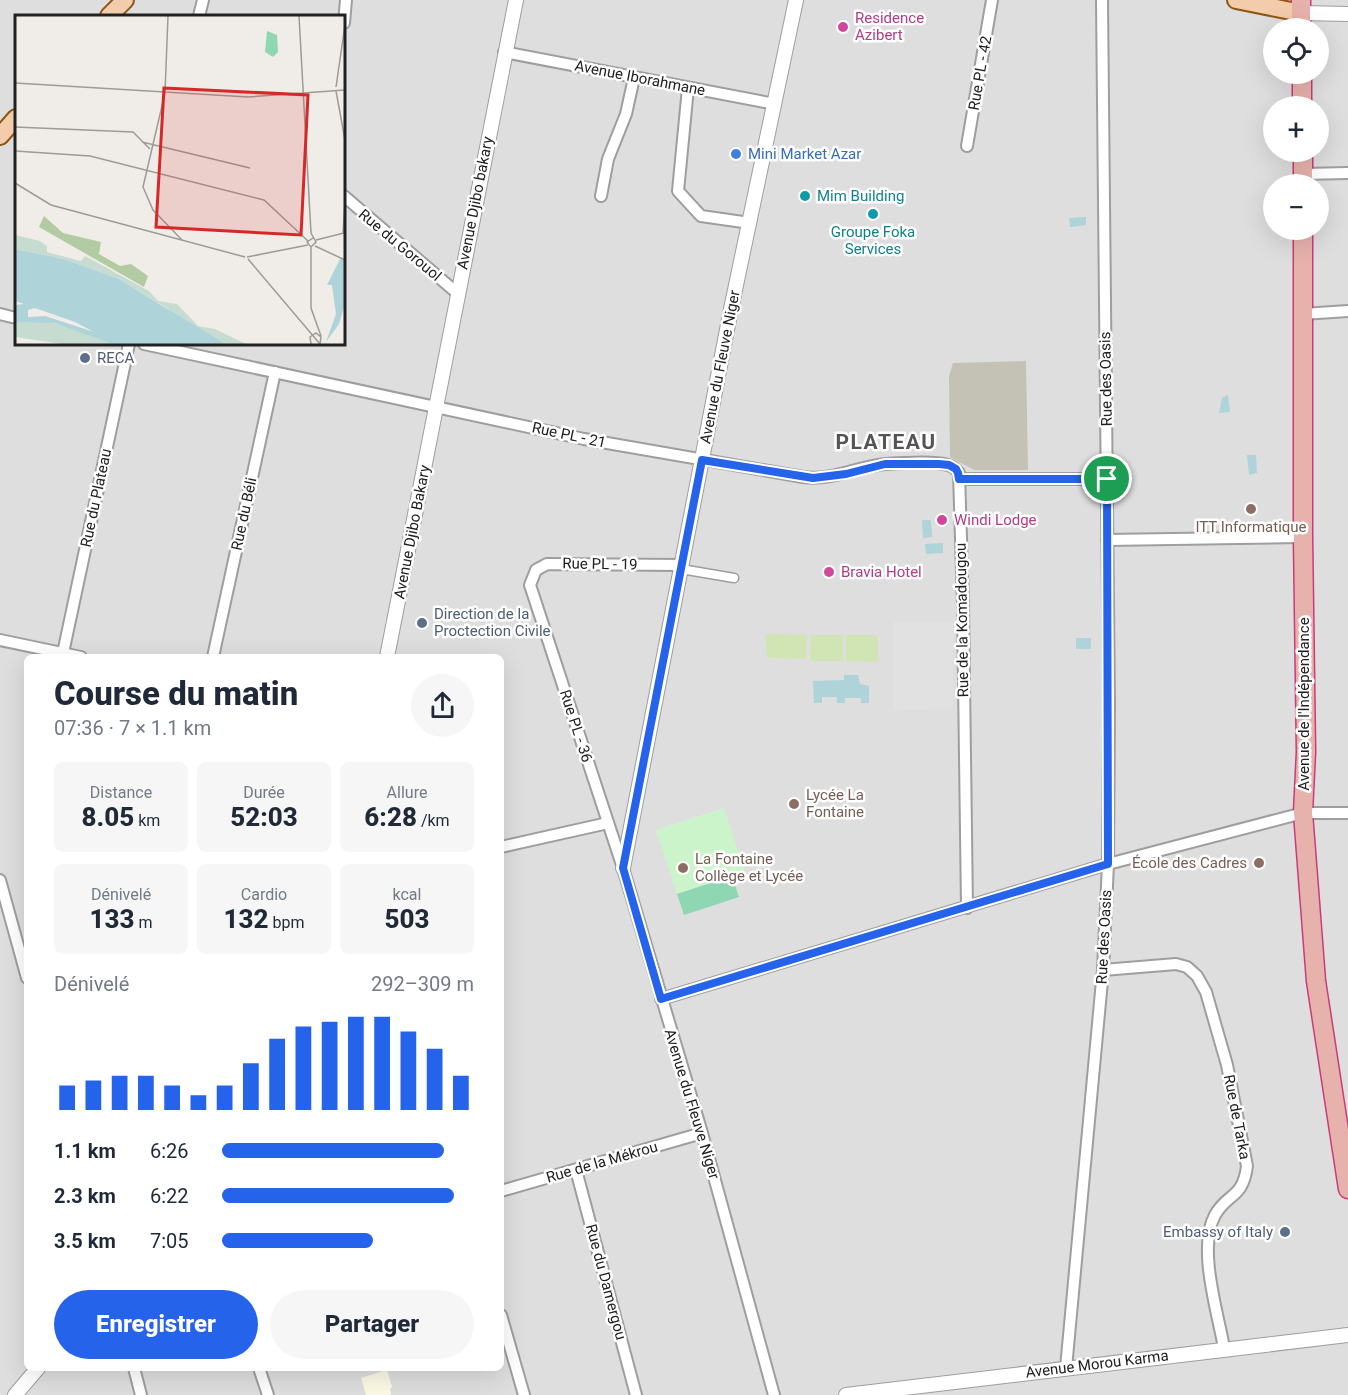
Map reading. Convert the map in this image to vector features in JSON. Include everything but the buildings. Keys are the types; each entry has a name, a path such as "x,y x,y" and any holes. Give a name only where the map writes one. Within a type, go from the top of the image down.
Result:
{"highway":[{"name":"Avenue de l'Indépendance","path":"1303,240 1303,537 1306,721 1304,813 1316,981 1347,1182"}],"main road":[{"path":"110,15 125,0"},
{"path":"1236,0 1301,14"},
{"path":"0,136 15,119"}],"street":[{"path":"199,15 203,0"},
{"path":"345,15 346,0"},
{"name":"Avenue Djibo bakary","path":"437,407 457,293 516,0"},
{"name":"Avenue du Fleuve Niger","path":"774,1395 702,1133 623,868 702,460 796,0"},
{"name":"Rue PL - 42","path":"967,146 992,0"},
{"name":"Rue des Oasis","path":"1066,1368 1103,970 1108,864 1102,0"},
{"path":"1301,14 1348,14"},
{"name":"Avenue Iborahmane","path":"504,52 775,104"},
{"path":"601,196 608,159 626,114 634,78"},
{"path":"688,88 678,191 700,216 750,223"},
{"path":"1329,176 1348,173"},
{"name":"Rue du Gorouol","path":"345,197 457,293"},
{"path":"1303,314 1348,311"},
{"path":"0,314 15,318"},
{"name":"Rue du Plateau","path":"57,654 129,345"},
{"name":"Rue PL - 21","path":"149,345 584,438 702,460 813,478 846,474 885,464 939,464 949,465 956,469 959,479"},
{"name":"Rue du Béli","path":"214,654 275,372"},
{"name":"Avenue Djibo Bakary","path":"388,654 437,407"},
{"path":"959,479 1107,479"},
{"name":"Rue de la Komadougou","path":"959,479 967,908"},
{"path":"1107,540 1303,537"},
{"name":"Rue PL - 19","path":"530,585 536,570 547,564 681,567"},
{"path":"681,567 734,578"},
{"name":"Rue PL - 36","path":"530,585 623,868"},
{"path":"0,640 57,654"},
{"path":"661,999 1108,864 1304,813 1348,813"},
{"path":"504,846 608,823"},
{"path":"0,880 24,967"},
{"name":"Rue de Tarka","path":"1103,970 1176,964 1187,967 1197,976 1206,992 1227,1065 1247,1166 1245,1181 1235,1196 1216,1215 1209,1241 1207,1258 1224,1348"},
{"name":"Rue de la Mékrou","path":"504,1190 702,1133"},
{"name":"Rue du Damergou","path":"576,1170 636,1395"},
{"path":"504,1325 524,1395"},
{"name":"Avenue Morou Karma","path":"846,1395 1224,1348 1348,1335"},
{"path":"15,1395 35,1371"},
{"path":"135,1371 141,1395"},
{"path":"260,1371 268,1395"}],"shaded area":[{"path":"0,0 1348,0 1348,1395 0,1395"},
{"path":"1026,361 1028,470 974,470 950,457 949,376 953,363"},
{"path":"893,622 953,622 953,708 893,710"},
{"path":"387,1371 392,1387 391,1395 366,1395 361,1378"}],"green space":[{"path":"766,634 807,635 806,659 767,658"},
{"path":"811,635 843,635 843,661 810,661"},
{"path":"846,635 878,635 878,662 846,661"},
{"path":"724,808 745,872 677,894 656,830"},
{"path":"732,876 739,897 684,915 677,894"}],"water":[{"path":"1086,217 1086,225 1070,227 1069,218"},
{"path":"1228,395 1230,412 1219,413 1222,398"},
{"path":"1247,455 1256,455 1257,473 1249,475"},
{"path":"922,520 931,520 932,537 923,538"},
{"path":"943,543 943,553 926,554 925,544"},
{"path":"1076,638 1091,638 1091,649 1076,649"},
{"path":"844,675 858,675 860,684 869,686 869,703 861,703 861,698 845,698 845,703 837,703 837,697 822,697 822,703 814,703 813,681 844,680"}],"place":[{"name":"Residence Azibert","path":"843,27"},
{"name":"Mini Market Azar","path":"736,154"},
{"name":"Mim Building","path":"805,196"},
{"name":"Groupe Foka Services","path":"873,214"},
{"name":"RECA","path":"85,358"},
{"name":"ITT Informatique","path":"1251,509"},
{"name":"Windi Lodge","path":"942,520"},
{"name":"Bravia Hotel","path":"829,572"},
{"name":"Direction de la Proctection Civile","path":"422,623"},
{"name":"Lycée La Fontaine","path":"794,804"},
{"name":"École des Cadres","path":"1259,863"},
{"name":"La Fontaine Collège et Lycée","path":"683,868"},
{"name":"Embassy of Italy","path":"1285,1232"}],"district":[{"name":"PLATEAU","path":"886,442"}],"route":[{"path":"702,460 813,478 846,474 885,464 939,464 949,465 956,469 959,479 1107,479 1108,864 661,999 623,868 702,460"}]}
